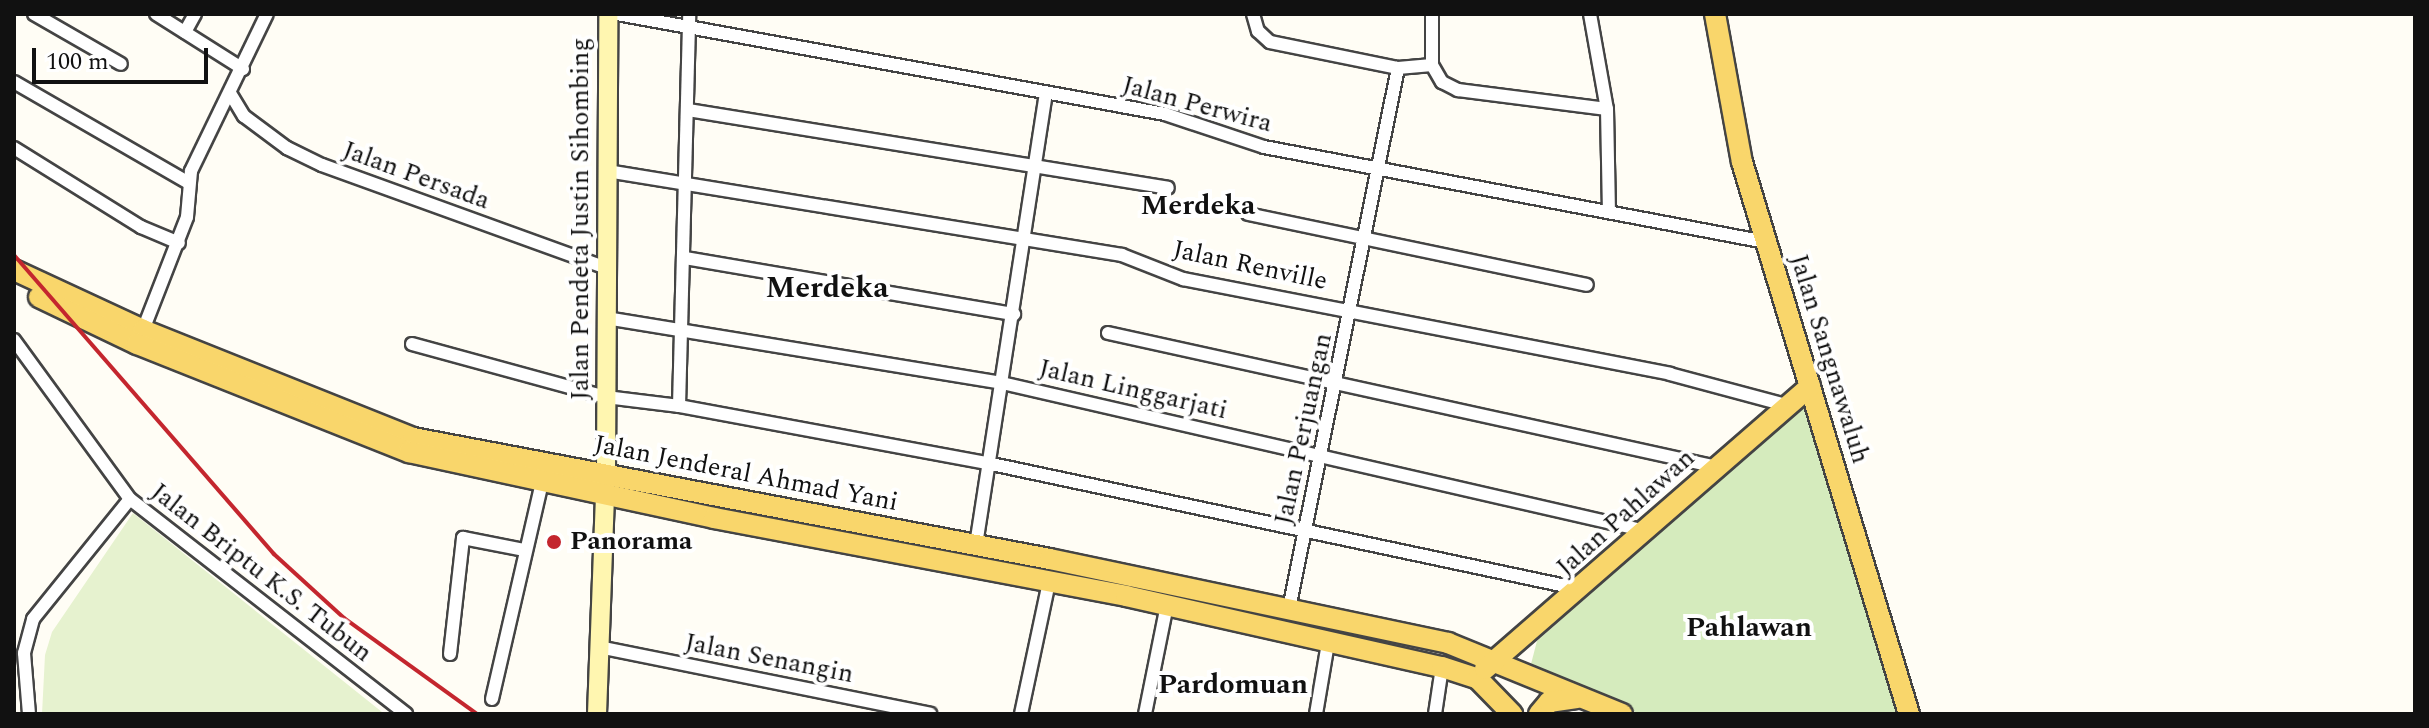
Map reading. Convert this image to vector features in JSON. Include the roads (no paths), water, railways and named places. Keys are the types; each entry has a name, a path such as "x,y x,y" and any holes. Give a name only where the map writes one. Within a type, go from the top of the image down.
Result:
{"main road":[{"name":"Jalan Sangnawaluh","path":"1715,14 1735,135 1909,714"},
{"name":"Jalan Jenderal Ahmad Yani","path":"14,270 314,408"},
{"name":"Jalan Jenderal Ahmad Yani","path":"14,284 137,344 384,436 542,482 951,565 1126,596 1442,667 1478,679"},
{"name":"Jalan Pahlawan","path":"1478,679 1491,660 1580,589 1810,386"},
{"name":"Jalan Jenderal Ahmad Yani","path":"384,436 606,472 1130,575 1448,643 1622,714"},
{"path":"785,532 791,508"},
{"path":"951,565 955,540"},
{"path":"1126,596 1130,575"},
{"path":"1296,611 1298,636"},
{"path":"1478,679 1512,714"},
{"path":"1539,714 1549,702 1586,698"}],"street":[{"path":"34,14 121,64"},
{"path":"156,14 243,69"},
{"path":"185,32 195,14"},
{"path":"143,330 179,243 190,205 189,183 219,105 230,93 243,69 267,14"},
{"name":"Jalan Pendeta Justin Sihombing","path":"597,714 606,472 608,14"},
{"name":"Jalan Perwira","path":"617,14 1046,95 1165,114 1264,147 1381,165 1766,242"},
{"path":"679,406 684,331 689,14"},
{"path":"1253,14 1258,31 1270,42 1398,68 1432,65"},
{"path":"1432,14 1432,65 1442,82 1458,90 1607,109"},
{"path":"1590,14 1607,109 1609,212"},
{"name":"Jalan Perjuangan","path":"1296,611 1305,528 1369,236 1398,68"},
{"path":"14,82 189,183"},
{"name":"Jalan Persada","path":"230,93 244,116 287,148 322,165 607,268"},
{"path":"976,545 1046,95"},
{"path":"688,110 1168,188"},
{"path":"14,148 141,227 179,243"},
{"name":"Jalan Renville","path":"607,171 1122,255 1183,279 1353,309 1670,374 1786,405"},
{"path":"1248,214 1369,236 1587,285"},
{"path":"685,258 1014,314"},
{"name":"Jalan Linggarjati","path":"606,318 1002,383 1646,531"},
{"path":"1108,333 1717,467"},
{"name":"Jalan Briptu K.S. Tubun","path":"14,340 130,499 406,714"},
{"path":"412,344 606,397 679,406 987,463 1305,528 1580,589"},
{"path":"492,699 542,482"},
{"path":"29,714 24,653 28,629 130,499"},
{"path":"450,654 463,538 525,550"},
{"path":"1021,714 1049,582"},
{"path":"1145,714 1167,605"},
{"path":"1316,714 1328,643"},
{"name":"Jalan Senangin","path":"599,647 930,714"},
{"path":"1435,714 1442,667"}],"railway":[{"path":"14,255 274,554 344,618 477,714"}],"place":[{"name":"Panorama","path":"554,542"}],"district":[{"name":"Merdeka","path":"1198,206"},
{"name":"Merdeka","path":"827,288"},
{"name":"Pahlawan","path":"1749,628"},
{"name":"Pardomuan","path":"1233,685"}]}
